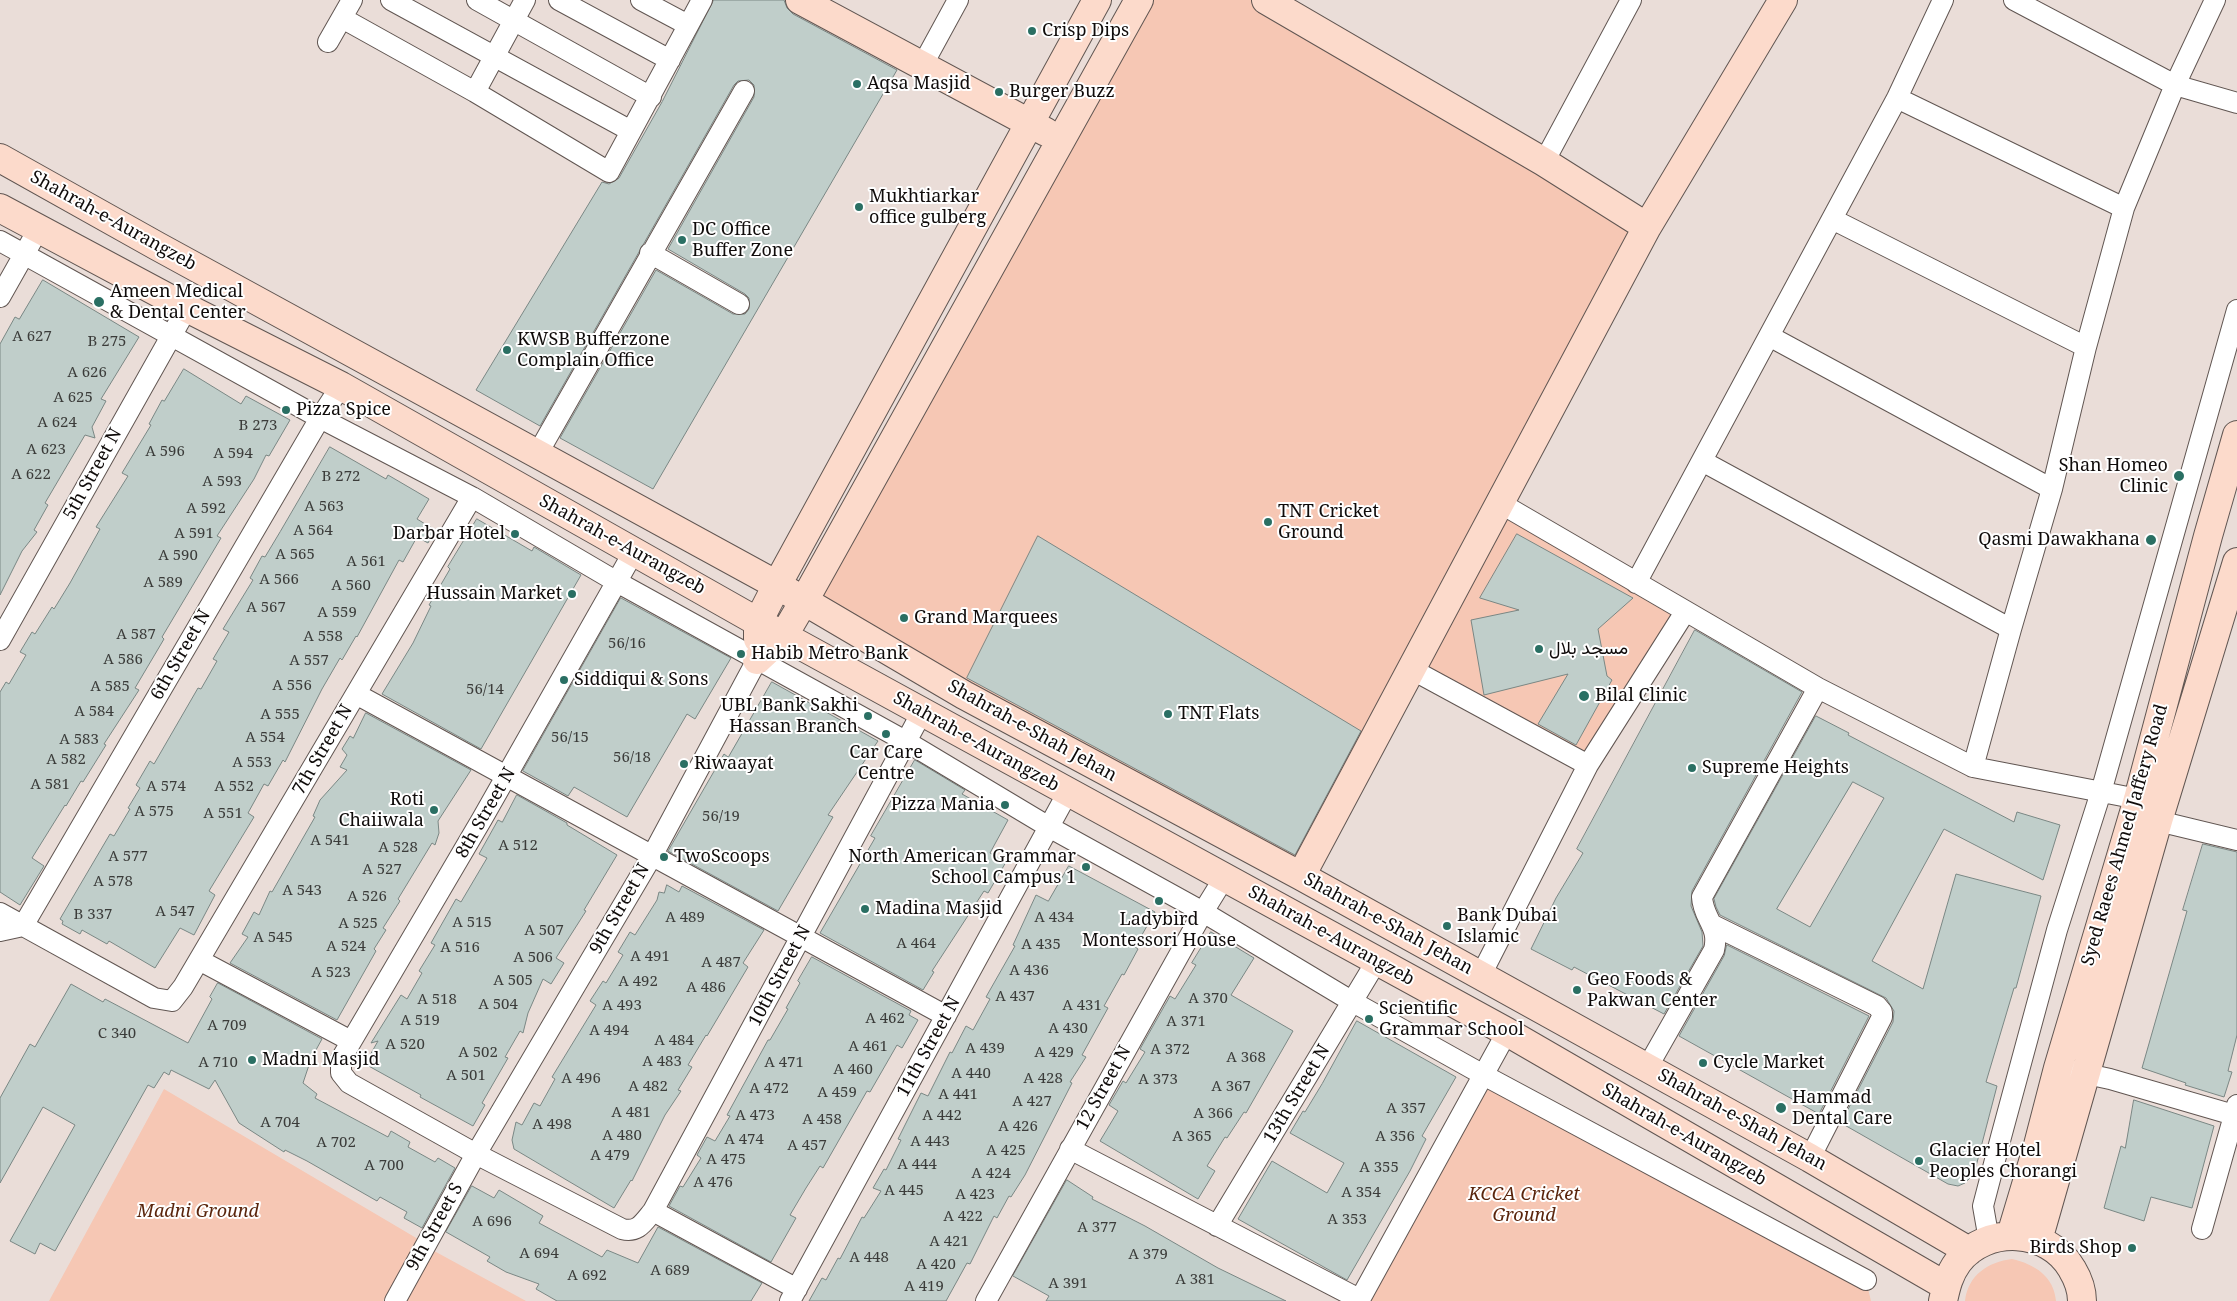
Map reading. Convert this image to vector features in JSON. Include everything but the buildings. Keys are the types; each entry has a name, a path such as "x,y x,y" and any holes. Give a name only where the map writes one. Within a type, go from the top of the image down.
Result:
{"main road":[{"path":"800,0 1060,140"},
{"path":"757,660 758,622 777,585 1097,0"},
{"path":"757,660 784,635 804,601 1139,0"},
{"path":"1302,876 1647,228 1783,0"},
{"path":"1279,3 1544,162 1647,228"},
{"name":"Shahrah-e-Aurangzeb","path":"0,158 804,601"},
{"name":"Shahrah-e-Aurangzeb","path":"0,208 187,308 341,386 758,622 1507,1032 1944,1294"},
{"name":"Syed Raees Ahmed Jaffery Road","path":"1944,1294 1959,1261 1989,1242 2038,1145 2058,1068 2138,799 2237,435"},
{"name":"Syed Raees Ahmed Jaffery Road","path":"2038,1240 2158,822 2237,562"},
{"name":"Shahrah-e-Shah Jehan","path":"804,601 964,695 1302,876 1810,1158 1989,1242 2038,1240"},
{"path":"2038,1240 2055,1249 2069,1263 2078,1279 2082,1301"}],"street":[{"path":"328,42 352,0"},
{"path":"391,0 631,131"},
{"path":"477,0 651,97"},
{"path":"475,92 525,0"},
{"path":"559,0 670,60"},
{"path":"642,0 688,25"},
{"path":"342,18 475,92 609,172 702,0"},
{"path":"922,66 958,0"},
{"path":"1544,162 1631,0"},
{"path":"1636,583 1897,98 1943,0"},
{"path":"2014,0 2175,85 2237,103"},
{"path":"1974,767 2011,629 2052,489 2086,347 2124,208 2175,85 2215,0"},
{"path":"538,453 650,253 744,91"},
{"path":"1897,98 2124,208"},
{"path":"1832,219 2086,347"},
{"path":"0,297 39,228"},
{"path":"0,241 320,418 472,497 616,582 907,742 1049,827 1203,912 1353,1002 1866,1280"},
{"path":"650,253 739,304"},
{"name":"5th Street N","path":"0,640 187,308"},
{"path":"1989,1242 1983,1206 2001,1137 2058,930 2101,792 2237,310"},
{"path":"1769,336 2052,489"},
{"name":"6th Street N","path":"23,926 320,418 341,386"},
{"path":"1702,461 2011,629"},
{"name":"7th Street N","path":"23,926 154,998 172,1001 183,987 472,497"},
{"path":"1500,503 1818,688 1974,767 2138,799"},
{"name":"8th Street N","path":"476,1154 349,1083 341,1072 341,1059 506,776 633,552"},
{"path":"1481,975 1588,765 1685,612"},
{"name":"9th Street N","path":"476,1154 652,856 757,660"},
{"path":"1411,669 1588,765"},
{"path":"1647,1068 1714,950 1716,940 1713,925 1704,912 1702,897 1818,688"},
{"path":"356,694 946,1016"},
{"name":"10th Street N","path":"476,1154 622,1229 630,1231 638,1229 653,1211 922,712"},
{"name":"11th Street N","path":"794,1295 1068,792"},
{"path":"2158,822 2237,840"},
{"name":"12 Street N","path":"986,1301 1203,912 1224,878"},
{"path":"0,914 23,926"},
{"path":"1713,925 1877,1006 1882,1012 1882,1016 1810,1158"},
{"path":"0,931 23,926"},
{"path":"199,960 351,1041"},
{"name":"13th Street N","path":"1217,1226 1376,962"},
{"path":"1070,1149 1359,1300 1507,1032"},
{"path":"2058,1068 2236,1112 2202,1229"},
{"name":"9th Street S","path":"395,1301 476,1154"},
{"path":"653,1211 794,1295"}],"green space":[{"path":"1133,0 1265,0 1657,227 1501,503 1687,610 1588,765 1409,669 1296,879 804,603"},
{"name":"KCCA Cricket Ground","path":"1489,1078 1866,1280 1871,1301 1359,1301"},
{"name":"Madni Ground","path":"164,1089 418,1239 383,1301 49,1301"},
{"path":"425,1246 526,1301 395,1301"},
{"path":"2012,1259 2028,1264 2042,1272 2051,1285 2056,1301 1965,1301 1970,1284 1981,1271 1995,1263"}],"place":[{"name":"Crisp Dips","path":"1032,31"},
{"name":"Aqsa Masjid","path":"857,84"},
{"name":"Burger Buzz","path":"999,92"},
{"name":"Mukhtiarkar office gulberg","path":"859,207"},
{"name":"DC Office Buffer Zone","path":"682,240"},
{"name":"Ameen Medical & Dental Center","path":"99,302"},
{"name":"KWSB Bufferzone Complain Office","path":"507,350"},
{"name":"Pizza Spice","path":"286,410"},
{"name":"Shan Homeo Clinic","path":"2179,476"},
{"name":"TNT Cricket Ground","path":"1268,522"},
{"name":"Darbar Hotel","path":"515,534"},
{"name":"Qasmi Dawakhana","path":"2151,540"},
{"name":"Hussain Market","path":"572,594"},
{"name":"Grand Marquees","path":"904,618"},
{"name":"مسجد بلال","path":"1539,649"},
{"name":"Habib Metro Bank","path":"741,654"},
{"name":"Siddiqui & Sons","path":"564,680"},
{"name":"Bilal Clinic","path":"1584,696"},
{"name":"TNT Flats","path":"1168,714"},
{"name":"UBL Bank Sakhi Hassan Branch","path":"868,716"},
{"name":"Car Care Centre","path":"886,734"},
{"name":"Riwaayat","path":"684,764"},
{"name":"Supreme Heights","path":"1692,768"},
{"name":"Pizza Mania","path":"1005,805"},
{"name":"Roti Chaiiwala","path":"434,810"},
{"name":"TwoScoops","path":"664,857"},
{"name":"North American Grammar School Campus 1","path":"1086,867"},
{"name":"Ladybird Montessori House","path":"1159,901"},
{"name":"Madina Masjid","path":"865,909"},
{"name":"Bank Dubai Islamic","path":"1447,926"},
{"name":"Geo Foods & Pakwan Center","path":"1577,990"},
{"name":"Scientific Grammar School","path":"1369,1019"},
{"name":"Madni Masjid","path":"252,1060"},
{"name":"Cycle Market","path":"1703,1063"},
{"name":"Hammad Dental Care","path":"1781,1108"},
{"name":"Glacier Hotel Peoples Chorangi","path":"1919,1161"},
{"name":"Birds Shop","path":"2132,1248"}]}
